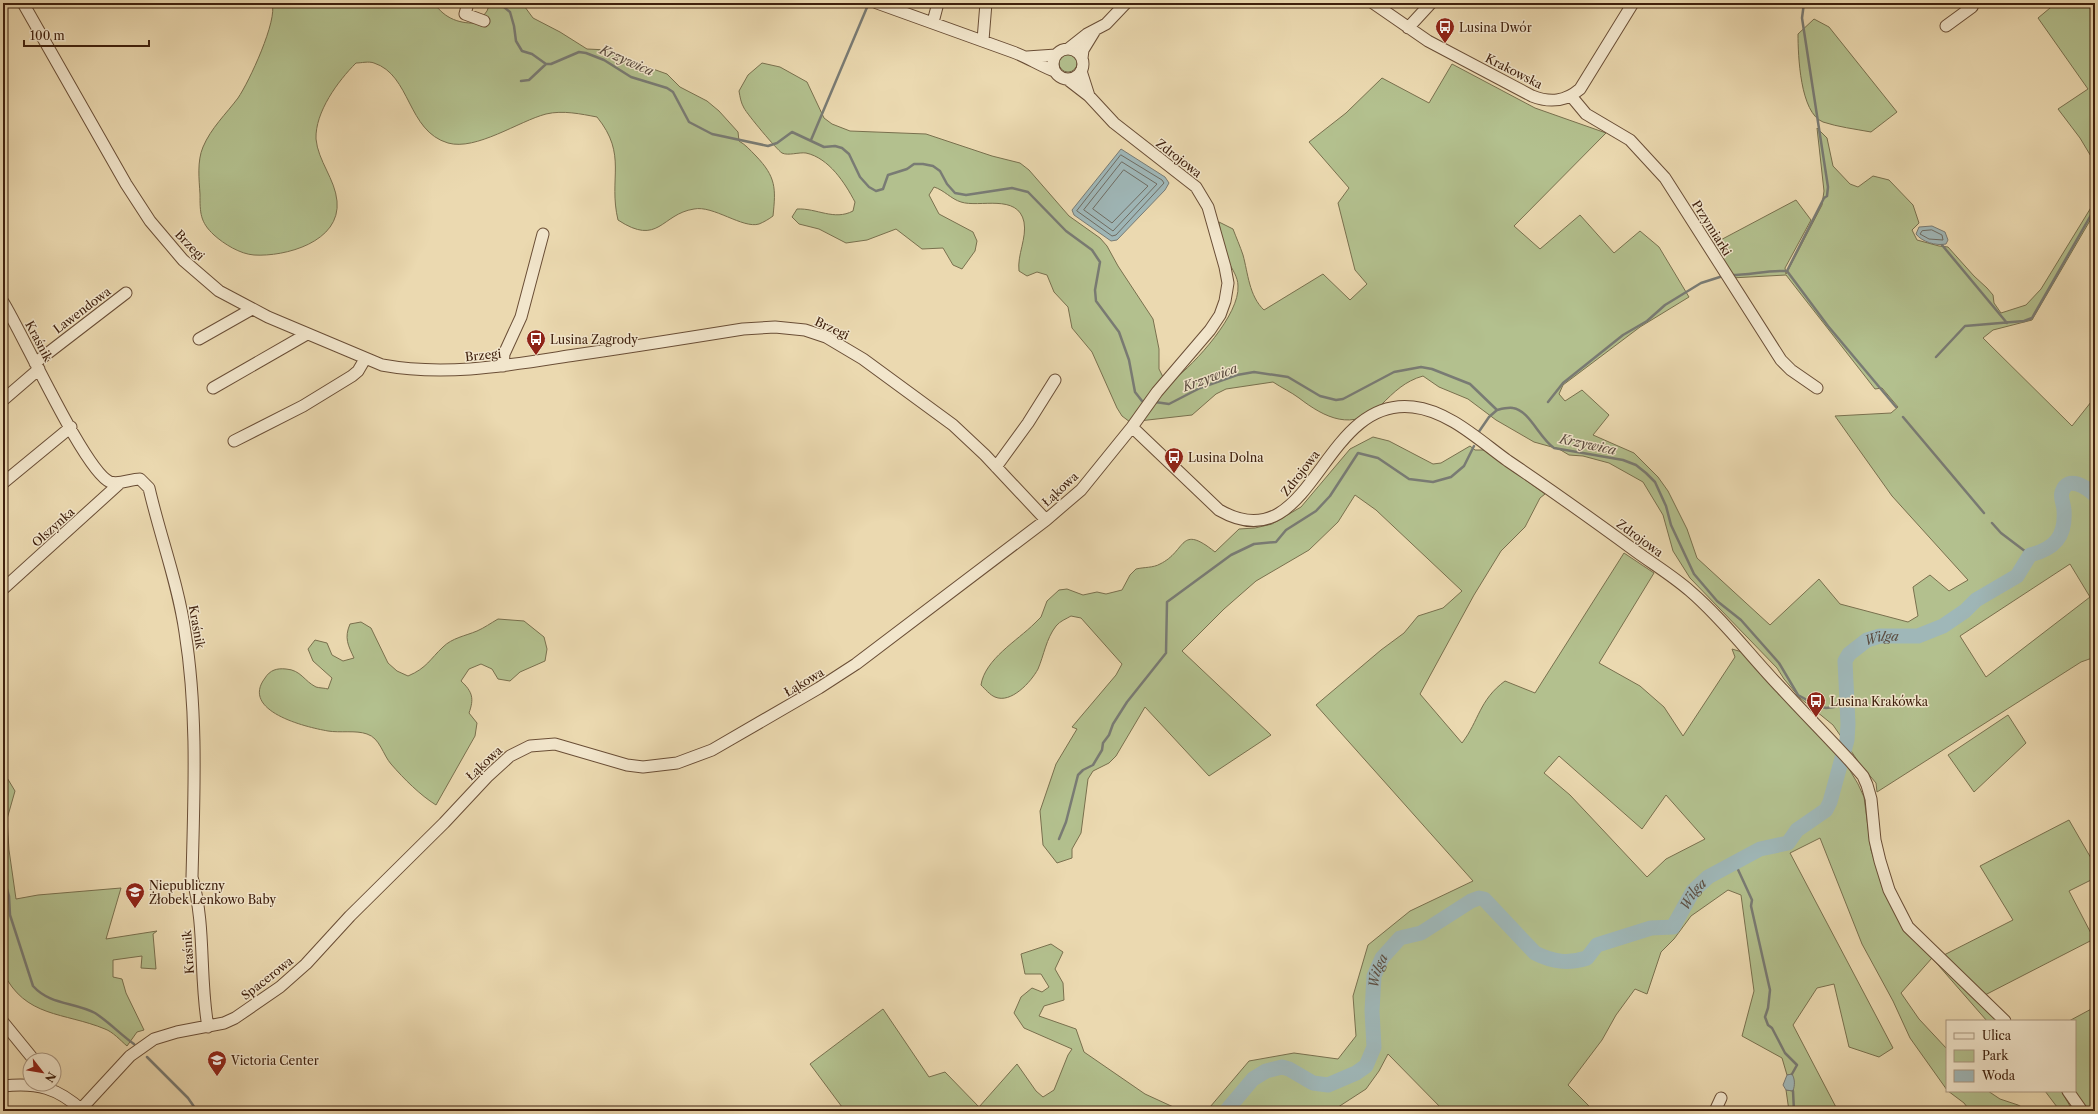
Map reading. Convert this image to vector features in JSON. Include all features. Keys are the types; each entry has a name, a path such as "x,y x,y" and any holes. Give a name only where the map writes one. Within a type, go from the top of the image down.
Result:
{"street":[{"name":"Brzegi","path":"23,3 126,184 150,221 183,260 219,291 252,309 307,334 382,365 401,369 443,371 503,366 743,329 775,327 805,330 826,337 863,359 953,425 996,467 1046,520"},
{"path":"468,3 465,14 484,21"},
{"path":"877,3 1027,57 1033,63 1054,71 1059,77 1067,79 1075,77 1081,71 1084,50 1094,32"},
{"path":"933,22 938,3"},
{"path":"983,40 986,3"},
{"path":"1027,57 1056,55 1068,49 1087,34 1094,32 1117,14 1126,3"},
{"name":"Krakowska","path":"1373,3 1441,49 1532,96 1556,101 1571,96"},
{"path":"1408,28 1431,3"},
{"path":"1571,96 1587,80 1633,3"},
{"path":"1946,26 1972,7 1970,3"},
{"path":"1068,49 1076,52 1082,58"},
{"path":"1054,71 1053,63 1056,55"},
{"name":"Zdrojowa","path":"1081,71 1089,96"},
{"name":"Zdrojowa","path":"1067,79 1089,96 1114,123 1178,171 1196,187 1208,207 1226,267 1228,283 1226,301 1220,315 1157,392 1132,427 1219,510 1235,520 1255,522 1274,517 1289,508 1305,490 1341,440 1354,427 1373,414 1390,409 1412,407 1432,412 1453,422 1563,498 1690,591 1781,689 1834,743 1863,776 1867,785 1871,799 1875,840 1880,861 1889,890 1908,927 2004,1020"},
{"name":"Przymiarki","path":"1571,96 1586,114 1630,140 1665,178 1781,360 1790,370 1817,388"},
{"path":"503,366 504,354 522,318 543,234"},
{"name":"Lawendowa","path":"3,400 37,366 126,293"},
{"name":"Kraśnik","path":"3,302 70,427 98,472 111,482 120,483 132,479 140,479 149,488 177,591 185,631 194,735 192,877 196,892 203,949 203,1000 208,1027"},
{"path":"199,339 252,309"},
{"path":"213,388 307,334"},
{"path":"234,441 309,402 352,376 358,371 366,359"},
{"path":"996,467 1028,423 1055,380"},
{"path":"3,483 70,427"},
{"name":"Łąkowa","path":"444,823 499,765 510,756 530,746 543,743 555,744 609,760 643,766 677,763 712,750 830,681 1046,520 1081,490 1132,427"},
{"name":"Olszynka","path":"3,590 120,483"},
{"name":"Spacerowa","path":"82,1110 118,1068 140,1048 164,1035 208,1027 235,1018 280,987 306,964 350,916 444,823"},
{"path":"3,1022 27,1052"},
{"path":"3,1086 22,1085"},
{"path":"58,1092 82,1110"},
{"path":"2069,1092 2082,1111"},
{"path":"1715,1111 1720,1098"}],"green space":[{"path":"272,3 434,3 448,17 465,23 478,23 487,11 490,3 522,3 533,18 560,32 587,49 608,50 622,58 667,74 680,87 707,101 719,111 738,132 739,141 763,163 768,170 774,190 773,216 759,224 752,225 710,210 694,209 683,212 651,230 643,230 632,227 618,220 615,205 615,155 612,143 597,117 559,112 546,114 471,143 448,143 435,137 424,127 416,116 403,90 386,69 374,63 365,62 356,63 342,79 323,108 319,118 316,139 317,147 336,193 337,201 336,215 330,227 321,237 295,250 267,255 254,255 238,251 222,242 209,230 203,221 200,207 200,158 206,140 238,98 249,79 271,23 273,11"},
{"path":"2056,3 2095,3 2095,163 2080,138 2058,109 2088,89 2038,18"},
{"path":"1814,19 1829,27 1897,112 1871,132 1841,127 1823,122 1815,116 1809,107 1805,96 1800,69 1798,34"},
{"path":"1068,54 1074,57 1077,63 1074,69 1068,72 1062,69 1059,63 1062,57"},
{"path":"762,63 780,67 807,82 824,118 832,124 850,131 926,134 992,156 1020,163 1029,170 1069,216 1100,238 1107,246 1118,266 1153,319 1159,349 1159,369 1164,379 1173,380 1204,351 1224,324 1237,297 1237,279 1224,252 1219,222 1233,229 1243,255 1252,291 1255,298 1264,310 1323,274 1350,300 1367,284 1355,270 1338,203 1349,188 1309,142 1346,113 1382,78 1429,103 1452,64 1535,108 1606,133 1514,226 1540,249 1580,215 1614,253 1640,231 1659,247 1689,297 1640,327 1563,385 1559,394 1565,401 1582,390 1609,415 1593,435 1634,453 1658,477 1668,491 1687,529 1697,558 1770,625 1819,579 1840,604 1908,622 1918,616 1913,587 1930,575 1949,591 1968,580 1892,496 1835,416 1891,413 1898,407 1882,388 1875,389 1786,275 1731,278 1713,244 1796,200 1811,220 1785,268 1786,274 1822,205 1824,191 1817,128 1827,138 1833,166 1850,184 1858,187 1873,176 1889,180 1913,205 1919,223 1912,230 1917,240 1948,247 1993,295 1994,303 2001,313 2026,305 2041,289 2095,201 2095,212 2032,320 1993,330 1983,338 2072,426 2095,397 2095,657 2081,662 1877,792 1876,783 1860,764 1833,725 1800,698 1777,668 1690,578 1673,551 1663,515 1643,482 1609,463 1583,456 1569,455 1559,449 1534,442 1496,420 1468,399 1439,387 1423,376 1400,388 1371,413 1360,418 1350,420 1329,416 1273,382 1226,389 1216,394 1192,415 1130,422 1122,416 1117,408 1092,352 1072,328 1068,307 1054,292 1047,275 1037,272 1027,276 1019,271 1019,259 1025,228 1020,213 1014,207 997,203 961,202 934,187 929,195 939,214 973,232 977,241 975,251 962,269 953,265 943,248 922,249 896,229 867,240 846,243 819,229 799,224 792,217 797,209 839,215 853,211 855,202 841,179 822,160 806,153 782,153 762,132 746,112 741,100 739,91 748,75","holes":["2070,564 2090,597 1986,677 1960,636"]},
{"path":"1373,437 1389,441 1433,464 1441,463 1470,446 1475,450 1484,450 1545,494 1540,498 1525,527 1501,551 1474,595 1420,694 1462,743 1468,735 1484,703 1496,688 1505,681 1535,693 1624,553 1654,573 1599,663 1640,686 1664,707 1683,736 1735,657 1732,649 1742,652 1842,757 1858,784 1864,797 1871,850 1886,896 1900,922 1998,1020 1986,1020 1932,958 1901,993 1919,1019 1946,1048 1946,1089 1910,1038 1893,1001 1862,944 1820,838 1790,853 1893,1048 1879,1057 1849,1047 1834,984 1817,988 1793,1025 1838,1111 1789,1111 1786,1090 1793,1091 1792,1074 1787,1075 1782,1058 1742,1036 1754,991 1741,895 1728,890 1691,916 1674,939 1661,952 1647,994 1635,989 1616,1015 1602,1040 1568,1085 1594,1111 1444,1111 1388,1054 1379,1071 1366,1089 1332,1111 1190,1111 1210,1107 1249,1061 1294,1053 1338,1059 1356,1036 1353,996 1368,945 1410,911 1473,881 1316,705 1381,650 1404,633 1418,616 1443,608 1462,591 1376,510 1355,495 1338,522 1309,550 1256,581 1224,609 1182,651 1271,735 1209,776 1145,707 1116,756 1109,763 1093,771 1088,779 1081,833 1072,849 1072,858 1057,863 1043,845 1040,811 1056,764 1077,729 1072,727 1116,675 1122,664 1081,618 1071,616 1061,621 1056,626 1047,642 1035,674 1026,685 1014,695 1001,698 995,697 981,685 984,676 995,659 1041,617 1047,601 1059,590 1067,589 1083,595 1097,592 1106,594 1122,590 1130,575 1136,569 1151,567 1169,559 1184,542 1195,540 1215,552 1239,529 1255,528 1272,524 1301,507 1350,449","holes":["1559,756 1642,829 1666,795 1705,839 1666,859 1647,877 1570,795 1544,773"]},
{"path":"498,619 524,621 544,637 547,649 545,661 520,672 510,681 498,679 492,669 481,664 469,669 461,681 470,692 472,704 469,713 477,723 475,736 436,805 418,792 401,775 388,760 375,739 371,736 363,733 328,731 305,726 278,715 268,708 261,700 260,690 265,678 271,671 277,669 295,671 312,685 328,689 332,678 313,661 308,649 315,640 327,643 332,655 343,661 354,658 347,637 350,624 361,622 371,628 388,663 397,671 408,676 420,670 450,641 480,630"},
{"path":"2008,715 2026,743 1974,792 1948,755"},
{"path":"3,771 15,791 7,819 9,850 16,899 38,895 121,888 106,939 157,931 153,934 156,969 141,968 142,956 113,960 113,977 122,979 126,993 144,1030 137,1032 127,1046 108,1030 34,1006 22,998 12,987 3,972"},
{"path":"2069,820 2095,865 2095,878 2069,891 2094,939 1985,995 1944,955 2013,920 1980,866"},
{"path":"1051,944 1063,952 1055,969 1063,983 1064,1000 1044,1006 1039,1016 1076,1029 1084,1052 1145,1094 1182,1111 845,1111 810,1064 883,1009 929,1077 945,1072 979,1107 1017,1064 1036,1091 1043,1097 1054,1090 1068,1055 1072,1049 1024,1028 1014,1013 1021,997 1032,988 1042,992 1049,987 1041,974 1025,974 1021,954"},
{"path":"2095,1007 2095,1111 2086,1111 2073,1092 2076,1092 2076,1020 2071,1020"},
{"path":"1949,1092 1990,1092 2000,1099 2018,1105 2029,1111 1970,1111 1964,1103"},
{"path":"2046,1092 2062,1092 2073,1111 2060,1111"}],"water":[{"path":"1121,149 1165,177 1169,183 1165,190 1117,240 1111,241 1074,215 1072,210"},
{"path":"1932,226 1945,232 1948,240 1946,244 1930,243 1916,234 1919,227"},
{"path":"1792,1074 1794,1078 1793,1091 1786,1090 1783,1085 1787,1075"}],"waterway":[{"name":"Krzywica","path":"499,3 510,12 516,41 522,51 532,54 546,64 551,64 579,52 604,60 631,77 667,88 673,92 689,122 712,134 768,146 777,143 792,132 824,147 835,146 842,148 849,154 860,177 869,187 876,191 883,189 888,175 907,169 914,164 923,164 933,166 940,171 947,184 955,193 966,195 1012,188 1028,192 1066,231 1092,250 1100,262 1095,290 1096,301 1119,332 1129,360 1135,392 1142,401 1146,401"},
{"path":"1787,271 1824,198 1827,196 1828,187 1802,18 1804,3"},
{"path":"811,140 868,5"},
{"path":"521,81 529,80 546,64"},
{"path":"1936,357 1965,326 2024,321 2032,318 2095,208"},
{"path":"1942,245 2007,323"},
{"path":"1731,275 1787,271 1828,326 1896,407"},
{"path":"1548,402 1563,383 1623,335 1647,321 1665,305 1701,283 1723,276"},
{"name":"Krzywica","path":"1155,402 1169,404 1200,388 1237,375 1254,372 1288,377 1320,396 1336,400 1343,399 1394,372 1421,367 1432,369 1470,384 1497,410"},
{"name":"Krzywica","path":"1497,410 1505,408 1519,410 1529,419 1554,448 1623,460 1636,465 1646,473 1655,482 1666,506 1671,525 1694,574 1717,601 1741,620 1779,663 1798,695 1816,705 1826,708 1834,707 1847,696"},
{"path":"1478,433 1489,417 1497,410"},
{"path":"1903,417 1984,513"},
{"path":"1059,839 1066,822 1078,775 1083,770 1093,765 1102,750 1103,743 1109,735 1113,724 1127,702 1166,653 1167,602 1231,555 1254,544 1276,542 1286,530 1316,511 1330,496 1358,453 1378,458 1409,479 1433,482 1451,477 1464,466 1474,446"},
{"name":"Wilga","path":"1226,1111 1253,1079 1266,1071 1282,1067 1289,1069 1313,1083 1328,1085 1356,1073 1366,1066 1374,1047 1372,1011 1374,976 1382,958 1400,938 1421,933 1471,901 1479,898 1484,899 1535,953 1561,961 1573,961 1587,958 1597,945 1651,928 1673,927 1693,891 1708,877 1760,849 1788,843 1797,830 1826,810 1830,802 1847,740 1848,724 1845,661 1849,654 1867,640 1880,636 1918,636 1943,626 1965,611 1976,600 2017,576 2030,555 2046,549 2057,540 2063,528 2064,510 2062,492 2065,487 2073,483 2078,484 2095,495"},
{"path":"1992,523 2001,533 2030,555"},
{"path":"1735,863 1752,900 1751,906 1770,990 1768,1008 1765,1017 1768,1025 1772,1028 1785,1053 1797,1065 1792,1074"},
{"path":"3,875 9,896 10,915 33,986 47,997 87,1009 95,1013 134,1044"},
{"path":"147,1057 188,1098 197,1111"},
{"path":"1793,1091 1794,1111"}],"place":[{"name":"Lusina Dwór","path":"1445,44"},
{"name":"Lusina Zagrody","path":"536,356"},
{"name":"Lusina Dolna","path":"1174,474"},
{"name":"Lusina Krakówka","path":"1816,718"},
{"name":"Niepubliczny Żłobek Lenkowo Baby","path":"135,909"},
{"name":"Victoria Center","path":"217,1077"}]}
